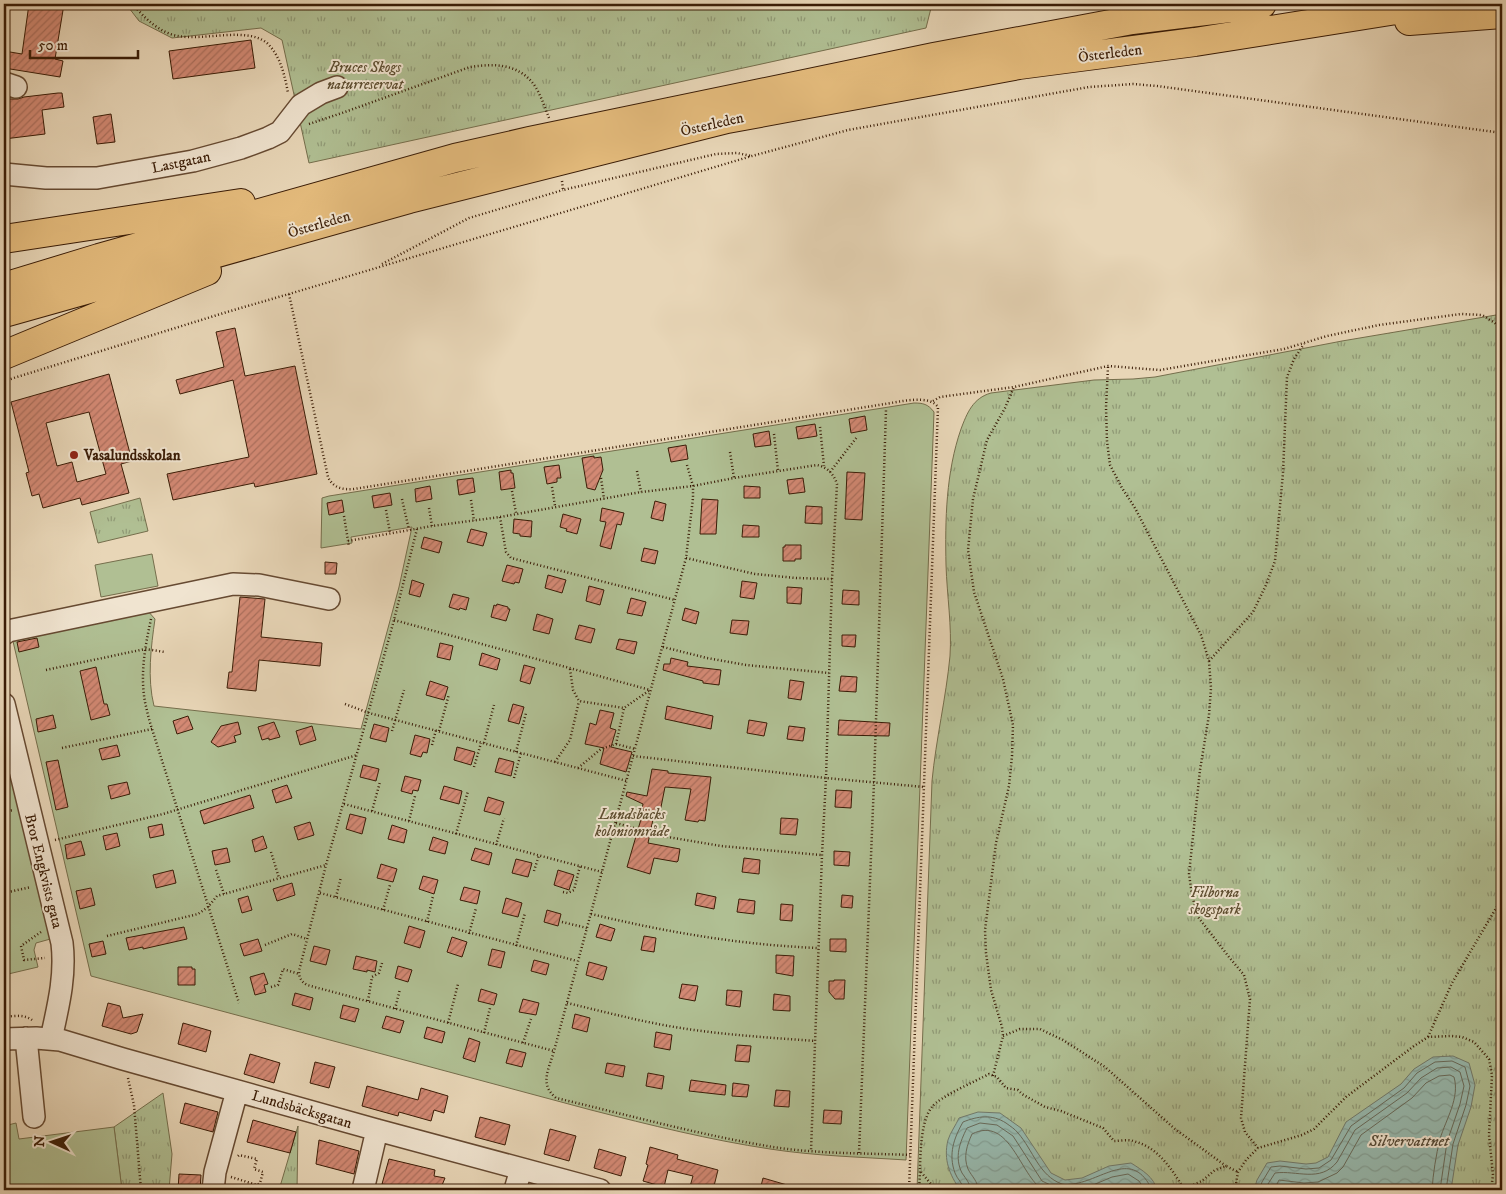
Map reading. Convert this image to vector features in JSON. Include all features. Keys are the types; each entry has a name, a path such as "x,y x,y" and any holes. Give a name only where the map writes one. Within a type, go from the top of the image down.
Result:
{"main road":[{"name":"Österleden","path":"4,286 455,158 530,140 934,56 1132,20 1262,4"},
{"name":"Österleden","path":"4,312 409,199 727,119 1019,64 1195,42 1434,4"},
{"path":"1266,31 1502,14"},
{"path":"4,239 356,186"},
{"path":"4,355 202,273 409,199"}],"street":[{"name":"Lastgatan","path":"4,174 46,178 97,178 193,161 241,148 268,138 286,124 301,105 321,93 337,87"},
{"path":"4,634 8,631 233,584 259,585 329,598"},
{"name":"Bror Engkvists gata","path":"4,704 64,957 62,985 51,1039"},
{"path":"26,1038 34,1117"},
{"name":"Lundsbäcksgatan","path":"4,1039 51,1039 600,1190"},
{"path":"224,1177 237,1091"},
{"path":"363,1190 377,1130"},
{"path":"515,1190 521,1169"}],"path":[{"path":"133,4 140,14 154,25 177,36 197,38 250,35 267,43 273,50 283,72 286,124 342,114 470,67 486,65 508,67 529,79 550,122"},
{"path":"4,381 227,312 752,156 848,130 1089,87 1133,84 1176,88 1502,133"},
{"path":"377,267 469,218 563,190 716,154 737,153 752,156"},
{"path":"561,178 563,190"},
{"path":"289,294 328,477 332,484 342,489 364,488 885,404 918,400 932,402 938,407 909,1190"},
{"path":"932,402 940,397 1014,387 1108,366 1160,370 1284,349 1327,336 1370,327 1461,314 1482,315 1495,323 1502,332"},
{"path":"1209,661 1253,612 1276,561 1287,377 1294,359 1304,343"},
{"path":"1108,366 1106,407 1110,465 1135,508 1201,635 1209,661 1212,688 1200,770 1190,874 1192,895 1198,917 1244,975 1250,999 1240,1118 1245,1132 1258,1148"},
{"path":"993,1076 1003,1036 990,982 985,930 996,843 1009,786 1013,725 1003,679 974,592 968,550 973,499 987,440 1005,408 1014,387"},
{"path":"859,1153 874,782 886,410"},
{"path":"820,427 824,466"},
{"path":"774,434 778,471"},
{"path":"830,472 857,437"},
{"path":"730,452 734,478"},
{"path":"686,465 693,486 694,498 686,558 546,1080 547,1088 556,1098 636,1118 773,1147 811,1151 910,1155"},
{"path":"348,541 554,506 693,486 817,465 824,466 836,479 811,1151"},
{"path":"637,471 641,492"},
{"path":"601,478 604,498"},
{"path":"552,486 554,506"},
{"path":"512,491 516,513"},
{"path":"402,499 409,530"},
{"path":"471,500 474,521"},
{"path":"429,508 432,526"},
{"path":"386,510 390,533"},
{"path":"344,516 349,547"},
{"path":"500,516 506,552 511,558 675,600"},
{"path":"417,529 369,713 326,865 299,974 300,979 307,985 554,1051"},
{"path":"686,558 754,574 832,580"},
{"path":"155,601 145,649 143,667 144,693 152,729 239,1003"},
{"path":"394,620 650,690"},
{"path":"663,647 746,665 829,673"},
{"path":"46,670 145,649 165,652"},
{"path":"555,762 570,740 579,701 573,690 570,669"},
{"path":"392,731 404,690"},
{"path":"616,744 624,708 650,690"},
{"path":"432,745 449,694"},
{"path":"579,701 624,708"},
{"path":"345,704 369,713 626,781"},
{"path":"474,767 494,705"},
{"path":"516,752 526,713"},
{"path":"62,748 152,729"},
{"path":"578,768 601,749 616,744 635,749"},
{"path":"514,778 521,753"},
{"path":"38,844 163,814 357,754"},
{"path":"633,756 924,787"},
{"path":"372,811 380,782"},
{"path":"456,834 468,791"},
{"path":"409,821 415,796"},
{"path":"344,804 602,872"},
{"path":"496,845 504,818"},
{"path":"616,823 662,836 714,845 822,855"},
{"path":"271,852 279,878"},
{"path":"534,871 539,855"},
{"path":"107,936 198,914 208,908 217,896 326,865"},
{"path":"563,892 568,893 574,890 580,866"},
{"path":"216,870 224,894"},
{"path":"336,897 341,877"},
{"path":"383,910 390,885"},
{"path":"4,893 35,886"},
{"path":"320,893 578,962"},
{"path":"427,922 433,896"},
{"path":"1428,1037 1452,983 1502,898"},
{"path":"470,934 476,908"},
{"path":"516,946 525,913"},
{"path":"591,914 649,928 707,938 756,944 818,948"},
{"path":"562,922 587,928"},
{"path":"265,945 292,934 308,939"},
{"path":"368,1001 372,977 379,974 382,963"},
{"path":"271,987 278,985 283,969 299,974"},
{"path":"448,1023 458,984"},
{"path":"395,1009 400,989"},
{"path":"567,1003 650,1022 686,1028 751,1037 815,1041"},
{"path":"484,1033 490,1008"},
{"path":"523,1043 530,1019"},
{"path":"1003,1036 1020,1029 1040,1029 1063,1040 1105,1067 1175,1129 1226,1166 1238,1172"},
{"path":"1235,1190 1238,1172 1246,1160 1258,1148 1302,1135 1314,1129 1346,1097 1414,1046 1428,1037 1451,1036 1462,1037 1474,1042 1489,1058 1492,1074 1490,1135 1493,1175 1491,1190"},
{"path":"123,1060 134,1105 141,1190"},
{"path":"919,1190 924,1122 932,1106 989,1074 997,1077 1006,1088 1018,1090 1045,1107 1061,1111 1103,1128 1114,1141 1132,1140 1144,1145 1163,1158 1172,1169 1183,1189 1202,1181 1215,1170 1226,1166"},
{"path":"237,1162 239,1155 256,1159 254,1170 263,1172 260,1183 255,1190"},
{"path":"920,1171 936,1190"},
{"path":"224,1177 257,1185"}],"green space":[{"name":"Bruces Skogs naturreservat","path":"126,4 932,4 926,28 309,163 282,40 261,28 172,38 139,21"},
{"name":"Filborna skogspark","path":"1502,314 1502,1190 917,1190 932,781 950,656 946,565 949,479 956,445 968,412 975,402 991,393 1094,380 1155,377 1342,341"},
{"name":"Lundsbäcks koloniområde","path":"914,403 925,404 934,412 906,1160 787,1151 680,1132 591,1110 91,976 12,637 146,609 155,619 150,674 154,706 361,729 399,587 412,527 351,537 352,543 321,548 322,498"},
{"path":"140,498 148,531 98,543 90,512"},
{"path":"152,554 158,586 101,597 95,565"},
{"path":"4,728 54,938 36,943 34,950 38,967 4,975"},
{"path":"163,1093 172,1154 169,1190 122,1190 114,1127"},
{"path":"16,1123 19,1139 114,1127 122,1190 4,1190 4,1126"},
{"path":"298,1126 297,1190 279,1190"}],"water":[{"name":"Silvervattnet","path":"1453,1056 1469,1063 1475,1085 1471,1107 1458,1145 1451,1190 1254,1190 1257,1180 1267,1163 1280,1161 1306,1164 1316,1163 1328,1157 1346,1122 1401,1084 1414,1069 1433,1057"},
{"path":"978,1112 1000,1113 1021,1128 1051,1173 1065,1180 1082,1178 1109,1166 1131,1163 1150,1178 1157,1190 960,1190 948,1167 946,1154 948,1140 959,1118"}],"building":[{"path":"29,4 64,4 55,59 63,61 60,77 4,68 4,51 22,54"},
{"path":"251,40 255,68 173,79 169,51"},
{"path":"62,93 64,107 42,110 45,134 4,139 4,99 18,99"},
{"path":"111,114 115,142 97,144 93,117"},
{"path":"235,328 245,376 295,366 317,474 255,487 254,483 173,500 167,474 249,457 233,380 180,394 176,380 224,367 216,332"},
{"path":"109,374 132,461 121,464 129,493 82,505 80,498 43,508 39,494 32,496 26,473 29,472 11,402","holes":["89,412 106,474 77,482 72,462 57,466 46,423"]},
{"path":"865,416 867,430 851,433 849,419"},
{"path":"815,424 817,436 798,439 796,427"},
{"path":"769,431 771,445 755,447 753,434"},
{"path":"686,445 688,459 671,462 668,448"},
{"path":"594,456 594,458 601,457 603,470 595,490 587,488 582,458"},
{"path":"559,465 561,478 557,478 557,482 547,484 544,467"},
{"path":"511,470 515,488 501,490 499,472"},
{"path":"847,472 865,473 862,520 845,519"},
{"path":"473,478 475,492 459,495 457,480"},
{"path":"803,478 805,492 789,494 787,480"},
{"path":"430,486 432,499 416,502 415,489"},
{"path":"744,486 760,487 760,498 744,498"},
{"path":"390,493 392,505 374,508 372,496"},
{"path":"702,499 718,500 716,534 700,534"},
{"path":"342,500 344,512 329,515 327,503"},
{"path":"655,501 666,504 663,521 651,518"},
{"path":"806,506 822,507 822,524 805,523"},
{"path":"602,508 624,513 621,525 617,524 611,549 600,546 606,522 600,521"},
{"path":"563,514 581,519 577,534 560,527"},
{"path":"514,519 532,521 531,537 513,533"},
{"path":"743,525 759,526 759,537 742,537"},
{"path":"471,529 487,533 483,546 467,542"},
{"path":"424,537 442,542 439,553 421,548"},
{"path":"785,545 801,545 801,559 783,561 783,547"},
{"path":"644,548 658,551 655,564 641,561"},
{"path":"325,562 337,563 336,574 325,574"},
{"path":"507,565 523,569 519,583 515,582 514,584 502,581"},
{"path":"548,575 566,580 562,593 545,588"},
{"path":"412,580 424,584 420,597 409,594"},
{"path":"742,581 757,583 754,599 740,597"},
{"path":"589,586 604,590 600,605 586,601"},
{"path":"787,587 802,588 801,604 787,603"},
{"path":"843,590 859,591 859,605 842,604"},
{"path":"453,594 469,598 466,610 449,607"},
{"path":"240,597 265,599 261,637 322,643 320,666 259,660 256,691 227,688 229,672 232,672"},
{"path":"631,598 646,602 642,616 627,613"},
{"path":"497,604 510,609 506,621 491,617 494,605 496,606"},
{"path":"685,608 699,612 696,624 682,620"},
{"path":"537,614 553,619 549,634 533,630"},
{"path":"732,620 749,621 747,635 730,633"},
{"path":"579,625 595,629 591,643 575,639"},
{"path":"842,635 856,635 855,647 842,646"},
{"path":"37,638 39,647 19,652 17,642"},
{"path":"619,639 637,642 634,654 616,649"},
{"path":"440,643 453,646 450,660 437,657"},
{"path":"482,653 500,659 497,670 479,665"},
{"path":"671,658 688,662 687,666 721,670 719,685 703,683 703,681 663,670 664,664 670,664"},
{"path":"524,665 535,668 530,684 520,681"},
{"path":"96,667 104,704 107,704 110,715 91,720 80,671"},
{"path":"841,676 857,677 856,692 839,691"},
{"path":"790,680 804,682 801,700 788,698"},
{"path":"430,681 448,687 444,700 426,695"},
{"path":"513,704 524,707 519,724 508,721"},
{"path":"667,706 713,716 711,729 665,719"},
{"path":"600,710 614,713 610,728 616,730 611,747 632,752 626,772 600,764 604,748 585,744 590,723 596,725"},
{"path":"53,715 56,728 38,732 36,719"},
{"path":"188,716 193,729 177,734 173,721"},
{"path":"749,720 767,723 764,736 747,733"},
{"path":"839,720 890,723 889,736 838,735"},
{"path":"238,722 241,734 234,736 236,742 218,747 211,742 221,726"},
{"path":"274,722 280,737 262,740 258,727"},
{"path":"374,724 389,728 386,742 370,738"},
{"path":"312,726 316,740 300,745 296,731"},
{"path":"789,726 805,728 803,741 787,739"},
{"path":"415,735 430,739 427,753 423,752 421,757 410,754"},
{"path":"117,745 120,756 102,760 99,749"},
{"path":"457,747 475,752 471,765 454,760"},
{"path":"499,758 514,762 511,776 495,772"},
{"path":"58,760 68,807 56,810 46,762"},
{"path":"363,765 379,769 376,781 360,777"},
{"path":"652,769 668,771 668,773 711,777 705,821 685,820 691,789 665,787 660,812 655,810 648,843 680,849 678,861 654,858 650,874 627,867 644,809 642,809 643,804 626,796 627,792 647,796"},
{"path":"405,776 421,780 418,791 413,790 412,794 401,791"},
{"path":"127,782 130,794 111,799 108,786"},
{"path":"287,785 292,798 276,803 272,790"},
{"path":"444,786 462,791 459,804 440,799"},
{"path":"836,790 852,791 851,808 835,807"},
{"path":"250,795 254,808 204,824 200,811"},
{"path":"488,797 504,802 500,815 484,811"},
{"path":"350,814 366,818 362,834 346,829"},
{"path":"781,818 798,819 796,835 780,834"},
{"path":"310,822 314,835 298,840 294,827"},
{"path":"162,824 164,835 150,838 148,827"},
{"path":"392,825 407,830 404,843 388,839"},
{"path":"117,833 120,846 106,850 103,836"},
{"path":"263,836 267,848 255,852 252,840"},
{"path":"433,837 448,842 445,854 429,850"},
{"path":"81,841 85,855 67,859 65,845"},
{"path":"227,848 230,862 215,865 212,851"},
{"path":"475,848 492,853 489,865 471,860"},
{"path":"834,851 850,852 849,866 834,865"},
{"path":"744,858 760,860 759,874 742,872"},
{"path":"516,859 532,863 528,877 512,873"},
{"path":"381,864 397,869 393,882 377,878"},
{"path":"173,870 176,883 156,888 153,875"},
{"path":"558,870 574,875 569,890 554,885"},
{"path":"423,876 438,880 434,894 419,889"},
{"path":"292,883 295,895 277,901 273,889"},
{"path":"464,887 480,891 477,904 460,900"},
{"path":"91,888 95,905 80,909 76,891"},
{"path":"697,893 716,897 714,909 695,905"},
{"path":"842,895 853,896 852,908 841,907"},
{"path":"248,896 252,910 242,913 238,899"},
{"path":"506,898 522,903 518,917 502,913"},
{"path":"739,899 755,901 754,914 737,912"},
{"path":"781,904 793,905 792,921 780,920"},
{"path":"547,910 561,914 558,926 544,922"},
{"path":"600,924 615,929 611,941 596,937"},
{"path":"409,926 425,931 420,948 404,943"},
{"path":"184,927 187,939 143,949 143,947 129,950 126,938"},
{"path":"644,936 656,938 654,952 641,950"},
{"path":"452,937 467,942 462,957 447,952"},
{"path":"258,939 262,951 244,956 240,944"},
{"path":"830,939 846,939 846,952 830,951"},
{"path":"103,941 106,954 92,957 89,944"},
{"path":"314,946 330,950 326,965 310,961"},
{"path":"492,949 505,952 501,968 488,965"},
{"path":"776,955 794,956 793,976 776,973"},
{"path":"356,956 377,961 375,972 353,969"},
{"path":"534,960 549,964 546,975 531,971"},
{"path":"589,962 607,967 603,980 586,975"},
{"path":"398,966 412,970 408,982 395,978"},
{"path":"178,967 192,967 192,969 195,969 195,985 178,985"},
{"path":"264,973 268,984 264,985 266,992 255,995 250,977"},
{"path":"845,980 844,999 835,999 829,992 829,981"},
{"path":"682,984 698,986 695,1001 679,998"},
{"path":"481,989 497,994 494,1005 478,1001"},
{"path":"727,990 742,991 740,1007 726,1005"},
{"path":"295,993 313,998 310,1010 292,1005"},
{"path":"774,994 790,996 790,1011 773,1010"},
{"path":"523,999 539,1003 536,1015 519,1012"},
{"path":"108,1003 120,1006 123,1018 143,1014 137,1032 131,1034 102,1026"},
{"path":"343,1005 359,1009 355,1022 340,1018"},
{"path":"575,1014 590,1018 587,1032 572,1028"},
{"path":"386,1016 404,1021 400,1033 382,1028"},
{"path":"183,1023 211,1031 206,1052 178,1044"},
{"path":"427,1027 445,1032 442,1043 424,1038"},
{"path":"656,1032 672,1035 670,1050 654,1047"},
{"path":"469,1038 480,1042 475,1062 463,1058"},
{"path":"737,1045 751,1046 749,1062 735,1061"},
{"path":"510,1049 526,1053 522,1067 506,1063"},
{"path":"250,1054 280,1063 274,1083 244,1074"},
{"path":"315,1062 335,1067 329,1088 310,1083"},
{"path":"607,1063 625,1066 623,1077 605,1073"},
{"path":"648,1073 664,1076 662,1089 646,1086"},
{"path":"691,1080 726,1085 725,1095 689,1091"},
{"path":"733,1083 749,1085 747,1097 732,1096"},
{"path":"367,1086 418,1100 421,1088 448,1096 444,1113 434,1110 431,1121 399,1112 398,1116 362,1106"},
{"path":"776,1090 790,1091 789,1107 774,1106"},
{"path":"185,1103 218,1112 213,1132 180,1123"},
{"path":"824,1110 842,1111 841,1124 823,1123"},
{"path":"480,1117 510,1125 505,1145 475,1137"},
{"path":"253,1120 296,1132 290,1153 247,1142"},
{"path":"550,1129 576,1136 569,1161 544,1154"},
{"path":"319,1140 359,1151 354,1174 316,1164"},
{"path":"650,1147 678,1155 677,1159 718,1170 713,1190 689,1190 693,1176 668,1170 664,1187 643,1181 648,1165 646,1164"},
{"path":"599,1149 626,1157 621,1176 594,1168"},
{"path":"389,1159 435,1170 434,1176 445,1178 440,1190 405,1190 382,1184"},
{"path":"179,1174 201,1175 200,1190 178,1190"},
{"path":"763,1178 794,1187 793,1190 760,1190"}],"place":[{"name":"Vasalundsskolan","path":"74,455"}]}
